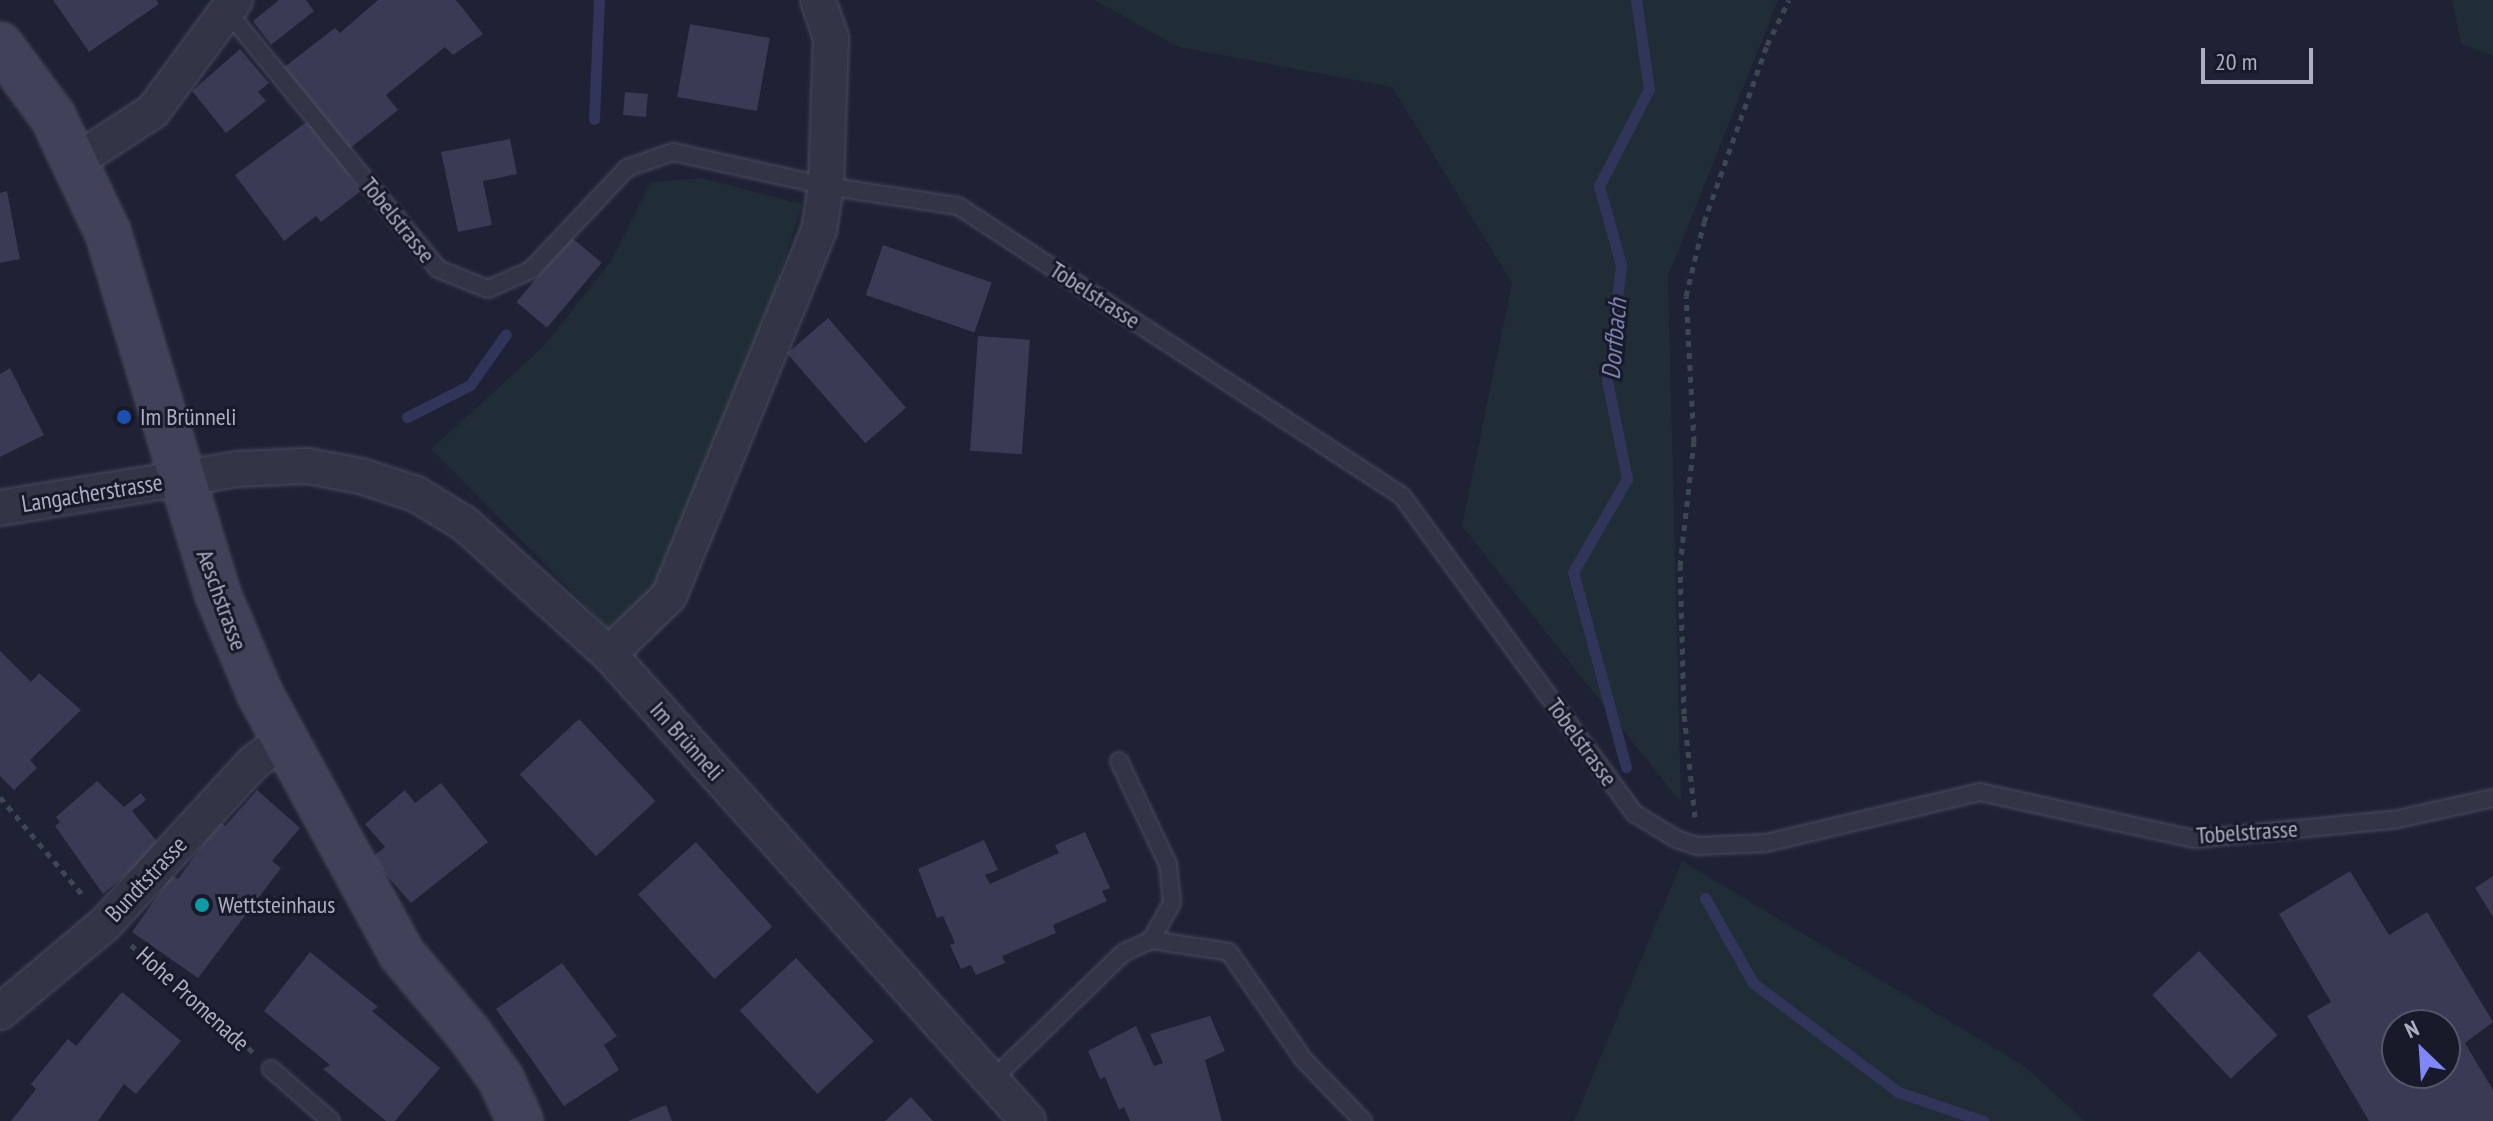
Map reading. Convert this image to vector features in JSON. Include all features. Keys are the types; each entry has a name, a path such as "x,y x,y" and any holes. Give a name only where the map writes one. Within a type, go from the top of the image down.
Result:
{"main road":[{"name":"Aeschstrasse","path":"0,45 78,160 108,233 237,645 393,941 469,1034 501,1079 520,1121"}],"street":[{"path":"609,654 669,596 819,230 826,186 831,38 818,0"},
{"path":"78,160 153,111 228,4"},
{"name":"Im Brünneli","path":"183,479 237,469 307,466 361,476 416,494 465,524 609,654 1028,1121"},
{"name":"Langacherstrasse","path":"0,508 183,479"},
{"name":"Bundtstrasse","path":"0,1012 106,923 253,763 285,739"}],"lane":[{"name":"Tobelstrasse","path":"228,4 438,269 488,289 531,270 627,168 673,152 826,186 958,206 1402,496 1634,813 1698,846 1766,843 1980,792 2194,839 2393,820 2493,798"},
{"path":"1119,761 1168,864 1172,903 1151,940"},
{"path":"991,1081 1123,953 1151,940 1229,952 1304,1060 1363,1121"},
{"name":"Hohe Promenade","path":"271,1069 331,1121"}],"path":[{"path":"1698,846 1684,714 1680,566 1694,442 1686,296 1704,222 1767,45 1789,0"},
{"name":"Hohe Promenade","path":"0,797 106,923 271,1069"}],"shaded area":[{"path":"1095,0 1778,0 1668,276 1681,803 1462,526 1512,283 1392,87 1178,47"},
{"path":"2452,0 2493,0 2493,56 2461,44"},
{"path":"701,178 802,204 746,385 671,584 612,632 431,449 544,346 611,261 651,182"},
{"path":"1682,861 2024,1066 2085,1121 1574,1121"}],"building":[{"path":"53,0 156,0 159,4 89,52"},
{"path":"279,0 306,0 314,11 271,45 253,21"},
{"path":"378,0 456,0 483,34 453,55 445,47 386,95 398,110 349,149 283,68 335,28 340,33"},
{"path":"690,24 770,38 757,111 677,97"},
{"path":"240,49 269,83 258,92 266,101 226,133 192,91"},
{"path":"625,92 648,94 646,117 623,115"},
{"path":"309,120 361,191 321,222 316,216 284,241 235,175"},
{"path":"510,139 517,174 483,181 492,225 458,232 441,152"},
{"path":"7,191 20,259 0,263 0,193"},
{"path":"571,237 602,263 547,328 516,302"},
{"path":"883,245 992,282 974,333 866,295"},
{"path":"828,318 906,408 865,443 787,353"},
{"path":"978,336 1030,340 1022,454 970,451"},
{"path":"10,368 44,435 0,457 0,374"},
{"path":"0,651 31,682 39,673 81,710 30,760 37,768 14,790 0,776"},
{"path":"579,719 655,801 596,856 520,774"},
{"path":"97,781 124,807 141,793 146,800 132,811 160,845 103,894 55,826 60,822 56,817"},
{"path":"441,783 488,842 411,903 371,858 385,847 365,824 405,790 415,803"},
{"name":"Wettsteinhaus","path":"257,790 300,828 272,861 281,868 198,978 132,932 172,875 178,879 220,821 225,826"},
{"path":"1085,832 1110,888 1102,891 1107,901 1053,925 1056,933 1002,956 1005,963 976,975 971,965 961,969 950,945 955,943 943,916 937,918 918,869 984,840 998,870 985,875 990,884 1059,853 1055,845"},
{"path":"696,842 772,927 714,979 638,894"},
{"path":"2350,871 2389,935 2427,912 2493,1022 2465,1043 2493,1090 2493,1121 2369,1121 2307,1016 2331,1002 2279,914"},
{"path":"2493,876 2493,917 2475,888"},
{"path":"2199,951 2277,1035 2231,1079 2152,995"},
{"path":"310,952 378,1007 372,1011 440,1068 395,1121 386,1121 323,1069 330,1065 264,1011"},
{"path":"796,958 874,1041 817,1094 740,1011"},
{"path":"562,963 617,1036 604,1045 619,1070 564,1106 496,1009"},
{"path":"122,992 181,1041 136,1094 124,1084 98,1121 11,1121 36,1089 31,1084 68,1039 76,1046"},
{"path":"1210,1016 1225,1051 1205,1060 1222,1121 1130,1121 1124,1107 1119,1110 1105,1077 1100,1079 1088,1051 1136,1026 1154,1066 1163,1063 1150,1034"},
{"path":"911,1097 933,1121 885,1121"},
{"path":"666,1105 672,1121 628,1121"}],"waterway":[{"path":"594,119 599,0"},
{"name":"Dorfbach","path":"1626,767 1573,572 1627,479 1607,381 1621,265 1599,186 1649,89 1636,0"},
{"path":"407,417 470,385 506,334"},
{"path":"1705,898 1753,983 1898,1092 1983,1121"}],"place":[{"name":"Im Brünneli","path":"124,417"},
{"name":"Wettsteinhaus","path":"202,905"}]}
